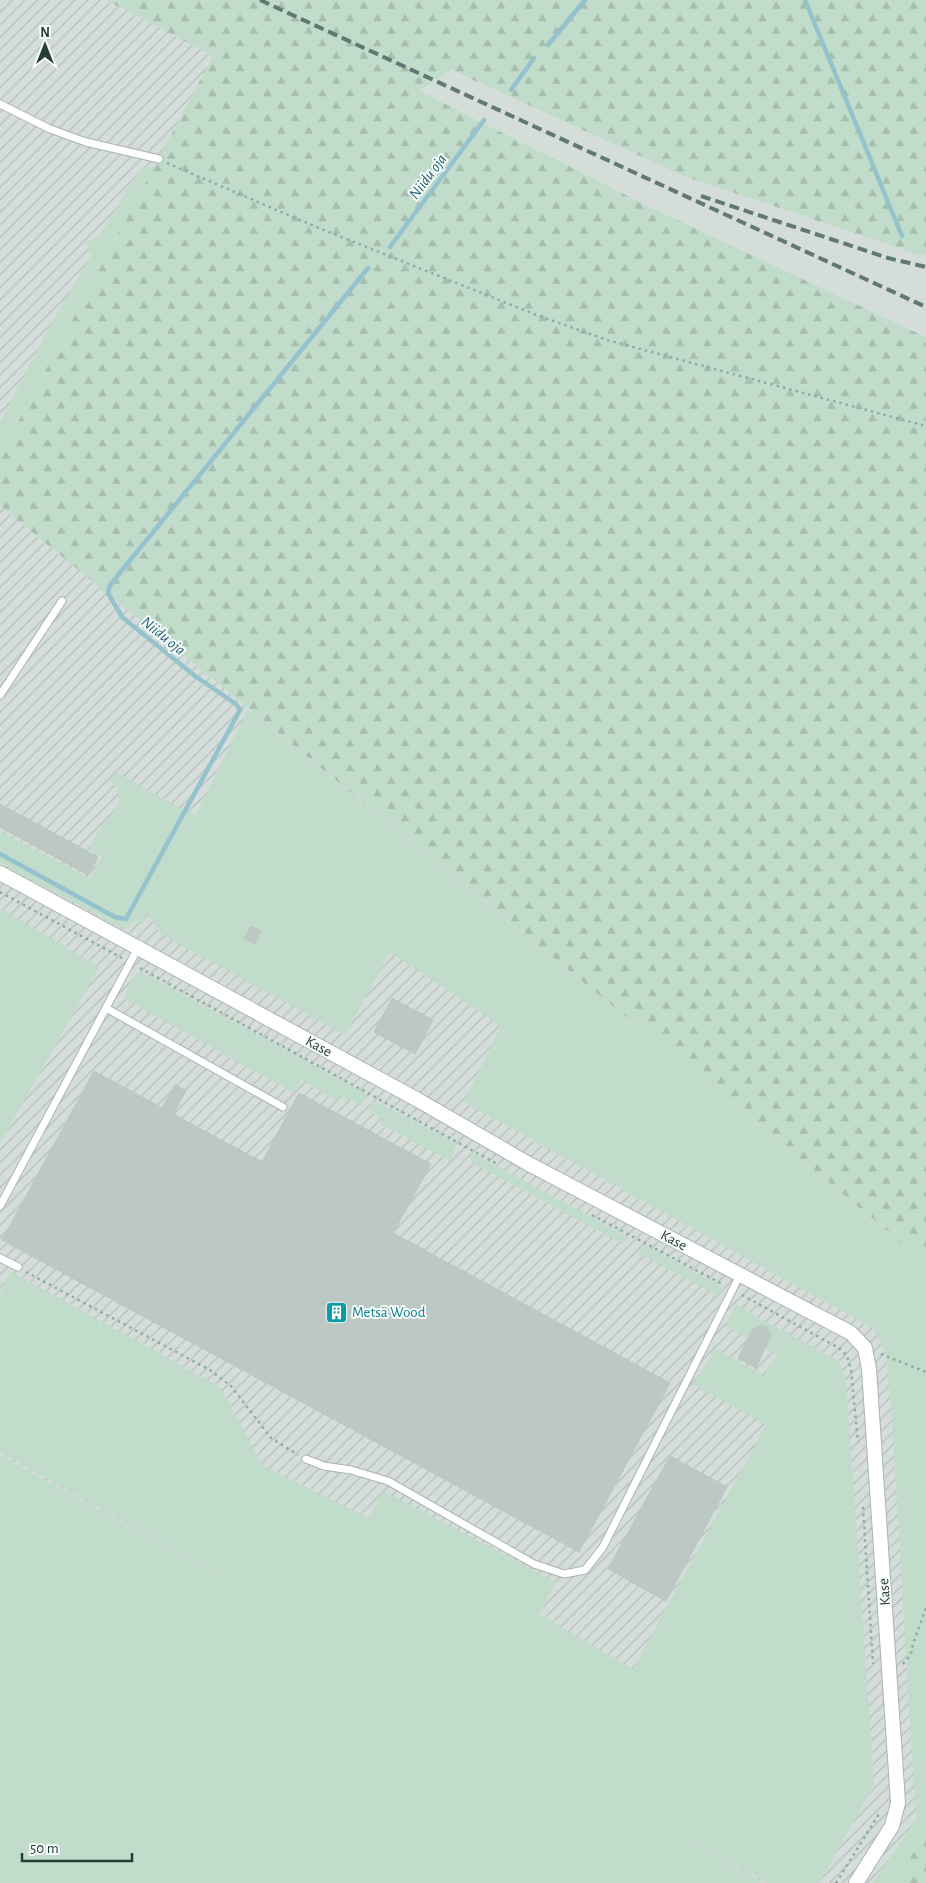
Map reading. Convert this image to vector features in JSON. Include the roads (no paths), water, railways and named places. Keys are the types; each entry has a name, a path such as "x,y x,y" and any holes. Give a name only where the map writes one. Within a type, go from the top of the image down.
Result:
{"street":[{"name":"Kase","path":"0,873 418,1100 528,1163 851,1333 865,1348 870,1369 898,1803 892,1826 856,1883"}],"lane":[{"path":"0,104 50,129 86,142 158,159"},
{"path":"0,695 62,601"},
{"path":"0,1206 138,947"},
{"path":"106,1008 283,1107"},
{"path":"0,1258 18,1267"},
{"path":"306,1459 324,1466 350,1470 388,1481 534,1564 564,1574 585,1570 603,1547 740,1275"}],"waterway":[{"name":"Niidu oja","path":"548,45 585,0"},
{"path":"805,0 902,236"},
{"name":"Niidu oja","path":"511,90 534,58"},
{"name":"Niidu oja","path":"390,247 484,120"},
{"name":"Niidu oja","path":"0,854 115,917 126,919 240,710 236,704 195,676 122,617 108,593 110,585 368,268"}],"railway":[{"path":"260,0 926,307"},
{"path":"701,196 888,258 926,267"}],"place":[{"name":"Metsä Wood","path":"336,1312"}]}
